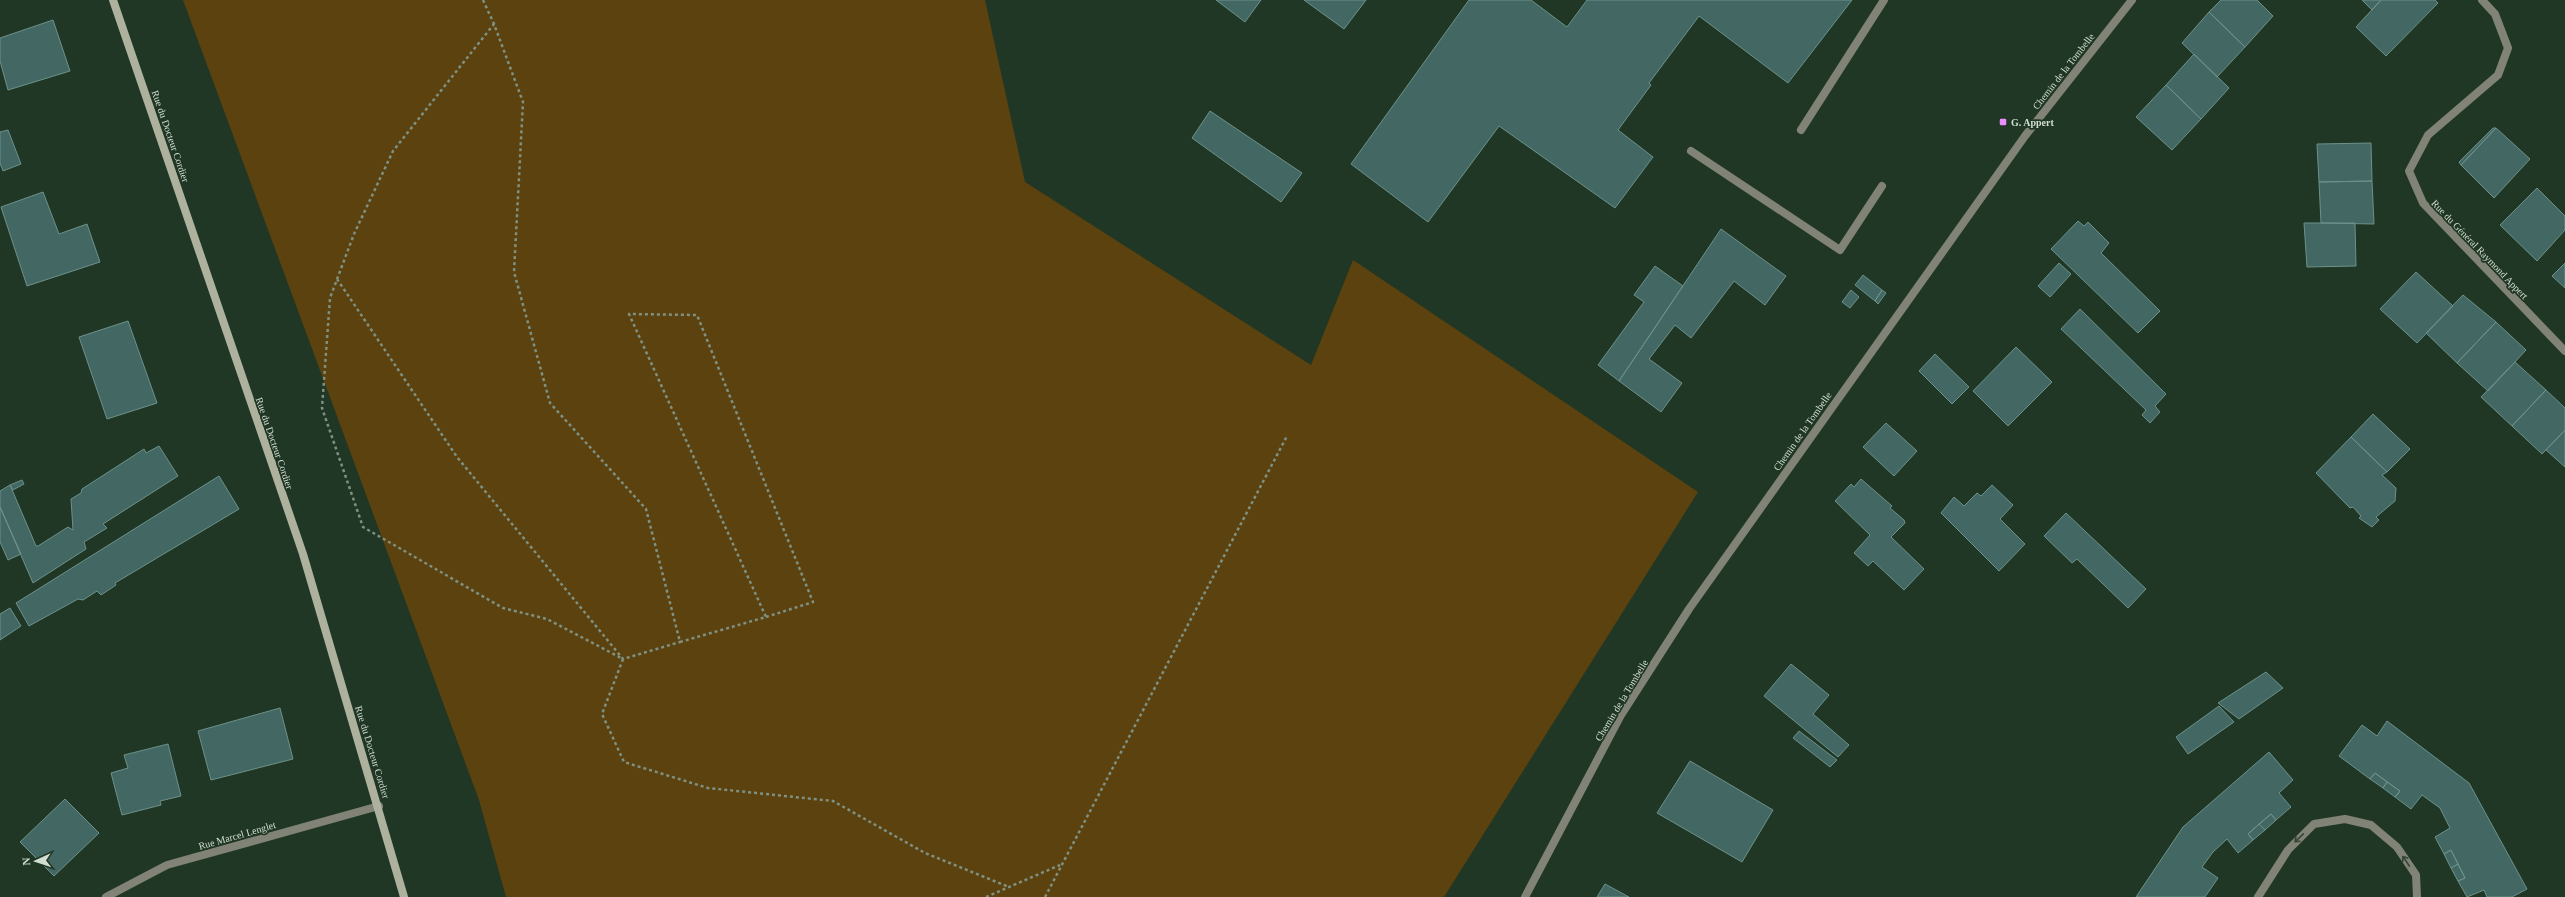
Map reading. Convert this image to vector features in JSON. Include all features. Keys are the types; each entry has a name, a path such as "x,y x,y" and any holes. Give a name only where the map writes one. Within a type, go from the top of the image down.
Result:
{"street":[{"name":"Rue du Docteur Cordier","path":"114,0 303,554 379,806 404,897"},
{"path":"1802,130 1884,0"},
{"name":"Chemin de la Tombelle","path":"1525,897 1621,715 1689,609 2025,136 2132,0"},
{"name":"Rue du Général Raymond Appert","path":"2482,0 2495,14 2508,48 2498,75 2428,135 2409,171 2423,203 2565,351"},
{"path":"1691,151 1840,250 1882,186"},
{"name":"Rue Marcel Lenglet","path":"106,897 167,865 379,806"},
{"path":"2258,897 2288,850 2314,824 2345,819 2372,825 2397,847 2416,875 2417,897"}],"path":[{"path":"483,0 494,24 523,102 514,272 550,403 646,509 680,642"},
{"path":"494,24 393,151 354,234 330,298 322,408 363,527 503,608 547,619 623,659 766,617 813,602 697,315 629,314 766,617"},
{"path":"337,279 457,457 623,659"},
{"path":"1045,897 1287,436"},
{"path":"623,659 602,714 624,762 708,788 833,801 925,853 1009,887"},
{"path":"986,897 1061,864"}],"shaded area":[{"path":"183,0 985,0 1025,182 1311,365 1353,260 1698,492 1444,897 506,897 479,800"}],"building":[{"path":"1216,0 1261,0 1245,22"},
{"path":"1304,0 1366,0 1344,29"},
{"path":"1469,0 1531,0 1567,27 1587,0 1852,0 1788,83 1699,16 1649,83 1651,85 1618,130 1653,157 1615,208 1499,126 1428,222 1351,164"},
{"path":"2221,0 2257,0 2273,16 2245,47 2209,12"},
{"path":"2362,0 2381,0 2372,10"},
{"path":"2381,0 2435,0 2438,3 2386,56 2356,27"},
{"path":"2209,12 2245,47 2217,77 2182,43"},
{"path":"53,20 70,71 8,90 0,61 0,38"},
{"path":"2194,54 2229,88 2201,119 2166,85"},
{"path":"2166,85 2201,119 2172,150 2136,117"},
{"path":"1210,111 1302,173 1281,202 1192,138"},
{"path":"2493,128 2496,128 2461,165 2459,162"},
{"path":"2496,128 2530,159 2494,198 2461,165"},
{"path":"8,130 21,164 3,171 0,163 0,132"},
{"path":"2371,143 2372,181 2319,182 2317,144"},
{"path":"2372,181 2374,224 2321,223 2319,182"},
{"path":"2537,188 2565,216 2565,230 2537,261 2500,225"},
{"path":"43,192 59,234 87,224 100,262 27,286 1,207"},
{"path":"2078,221 2084,226 2088,222 2109,243 2101,253 2160,311 2138,333 2051,249"},
{"path":"2304,223 2355,223 2356,266 2307,267"},
{"path":"1721,229 1786,276 1765,305 1734,281 1691,338 1675,325 1649,359 1682,383 1661,412 1619,381"},
{"path":"2059,263 2071,274 2050,297 2038,286"},
{"path":"2565,263 2565,288 2552,276"},
{"path":"1655,266 1683,286 1619,381 1598,365 1644,302 1634,295"},
{"path":"2416,272 2453,306 2417,343 2380,309"},
{"path":"1863,275 1882,290 1875,301 1855,285"},
{"path":"1851,290 1859,297 1850,308 1842,302"},
{"path":"1882,290 1886,293 1878,304 1875,301"},
{"path":"2463,295 2496,322 2457,363 2426,333"},
{"path":"2080,309 2166,394 2155,406 2160,412 2150,423 2142,415 2146,410 2061,329"},
{"path":"128,321 157,403 107,419 79,337"},
{"path":"2496,322 2526,350 2488,391 2457,363"},
{"path":"2016,347 2052,382 2008,426 1973,391"},
{"path":"1935,354 1969,387 1952,404 1919,371"},
{"path":"2515,362 2546,390 2512,426 2481,397"},
{"path":"2546,390 2565,408 2565,430 2542,454 2512,426"},
{"path":"2373,414 2410,449 2387,472 2351,437"},
{"path":"1886,423 1917,451 1894,476 1863,447"},
{"path":"2565,430 2565,467 2546,450"},
{"path":"2351,437 2387,472 2382,475 2396,488 2395,501 2376,517 2379,520 2372,527 2359,518 2361,516 2353,507 2350,508 2316,473"},
{"path":"159,446 178,476 103,524 107,528 84,542 86,549 33,583 0,507 0,491 10,485 36,546 38,546 68,527 73,530 71,499 81,493 82,489 144,449 146,453"},
{"path":"219,476 239,509 115,583 116,585 101,595 97,591 83,600 78,599 29,626 16,603"},
{"path":"1861,479 1892,506 1890,508 1904,520 1905,523 1891,537 1924,569 1904,590 1873,561 1868,566 1854,553 1870,535 1835,501 1851,484 1854,487"},
{"path":"22,480 24,484 13,490 10,485"},
{"path":"1992,485 2013,505 2000,519 2025,544 1999,571 1941,513 1954,497 1964,506 1977,493 1981,496"},
{"path":"0,507 21,554 8,560 0,542"},
{"path":"2066,513 2146,589 2128,608 2077,559 2072,563 2044,536"},
{"path":"10,608 21,626 0,640 0,614"},
{"path":"1791,664 1829,695 1813,714 1849,745 1838,757 1764,696"},
{"path":"2266,672 2283,688 2239,719 2218,703"},
{"path":"2219,706 2234,722 2188,754 2176,737"},
{"path":"280,708 293,759 211,780 198,731"},
{"path":"2387,721 2469,783 2527,889 2512,897 2487,897 2484,890 2467,897 2458,881 2465,878 2451,850 2444,854 2435,837 2450,828 2440,808 2422,795 2411,809 2395,797 2400,791 2375,773 2370,779 2339,756 2362,725 2377,736"},
{"path":"1799,731 1837,760 1830,767 1793,738"},
{"path":"168,744 181,796 160,801 161,805 122,815 111,773 128,768 124,755"},
{"path":"2269,752 2293,780 2279,793 2291,807 2276,820 2271,814 2248,834 2253,840 2238,853 2227,839 2213,852 2202,867 2218,878 2205,897 2136,897 2183,827"},
{"path":"1690,761 1773,810 1742,862 1657,813"},
{"path":"2375,773 2387,782 2383,788 2370,779"},
{"path":"2387,782 2400,791 2395,797 2383,788"},
{"path":"65,799 99,833 54,876 20,842"},
{"path":"2271,814 2276,820 2265,830 2259,824"},
{"path":"2259,824 2265,830 2253,840 2248,834"},
{"path":"2451,850 2458,864 2451,868 2444,854"},
{"path":"2458,864 2465,878 2458,881 2451,868"},
{"path":"1605,884 1629,897 1597,897"}],"place":[{"name":"G. Appert","path":"2003,122"}]}
